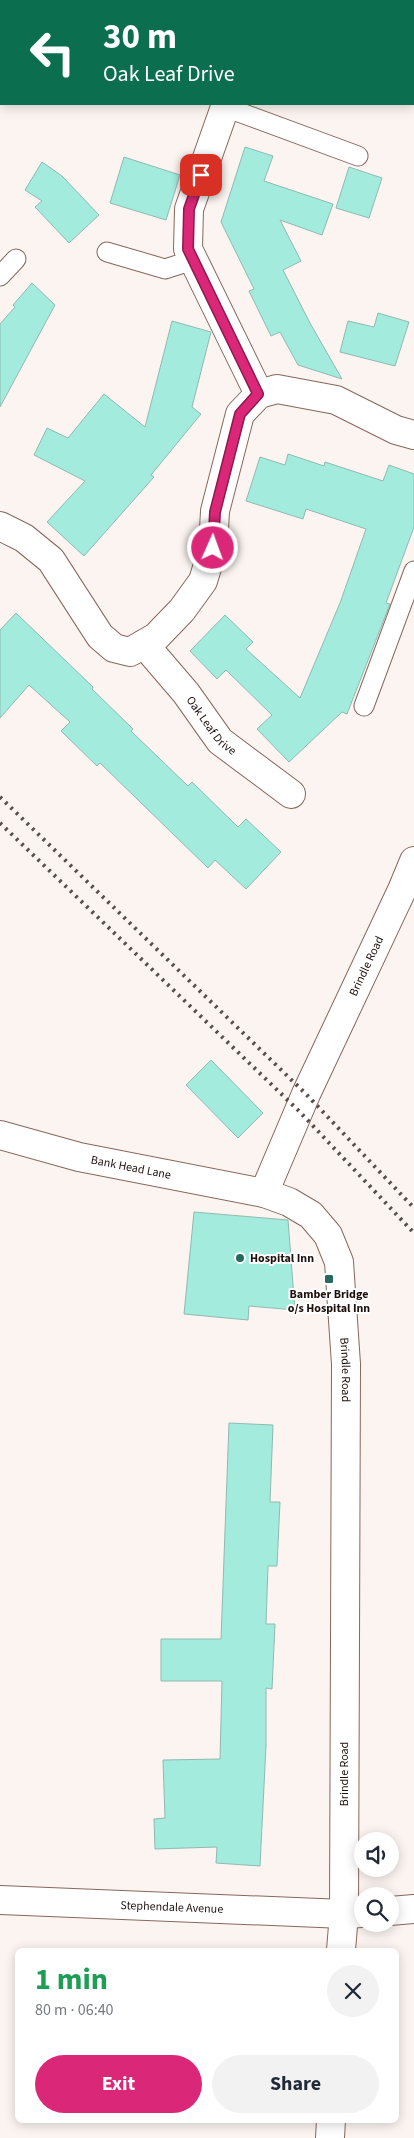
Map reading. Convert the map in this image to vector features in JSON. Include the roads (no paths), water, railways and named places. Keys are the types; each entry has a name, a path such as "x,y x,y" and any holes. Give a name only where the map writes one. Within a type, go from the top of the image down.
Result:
{"street":[{"path":"226,106 189,209 188,249 258,394"},
{"path":"0,526 24,538 51,560 100,636 114,648 130,652 156,637 182,610 203,581 213,548 215,512 240,414 258,394 277,389 336,400 396,430 414,435"},
{"name":"Oak Leaf Drive","path":"144,644 186,693 220,741 291,794"},
{"name":"Brindle Road","path":"343,1948 353,1914 346,1364 339,1262 328,1235 311,1215 289,1202 264,1193 306,1094 414,861"},
{"name":"Bank Head Lane","path":"0,1135 79,1157 264,1193"},
{"name":"Stephendale Avenue","path":"0,1900 353,1914"},
{"path":"399,1910 414,1909"},
{"path":"330,2138 331,2123"}],"lane":[{"path":"226,106 358,156"},
{"path":"107,252 165,269 193,260"},
{"path":"0,276 16,259"},
{"path":"364,706 414,571"}],"railway":[{"path":"0,797 306,1094 414,1208"},
{"path":"0,823 299,1111 414,1233"}],"place":[{"name":"Hospital Inn","path":"240,1258"},
{"name":"Bamber Bridge o/s Hospital Inn","path":"329,1279"}]}
